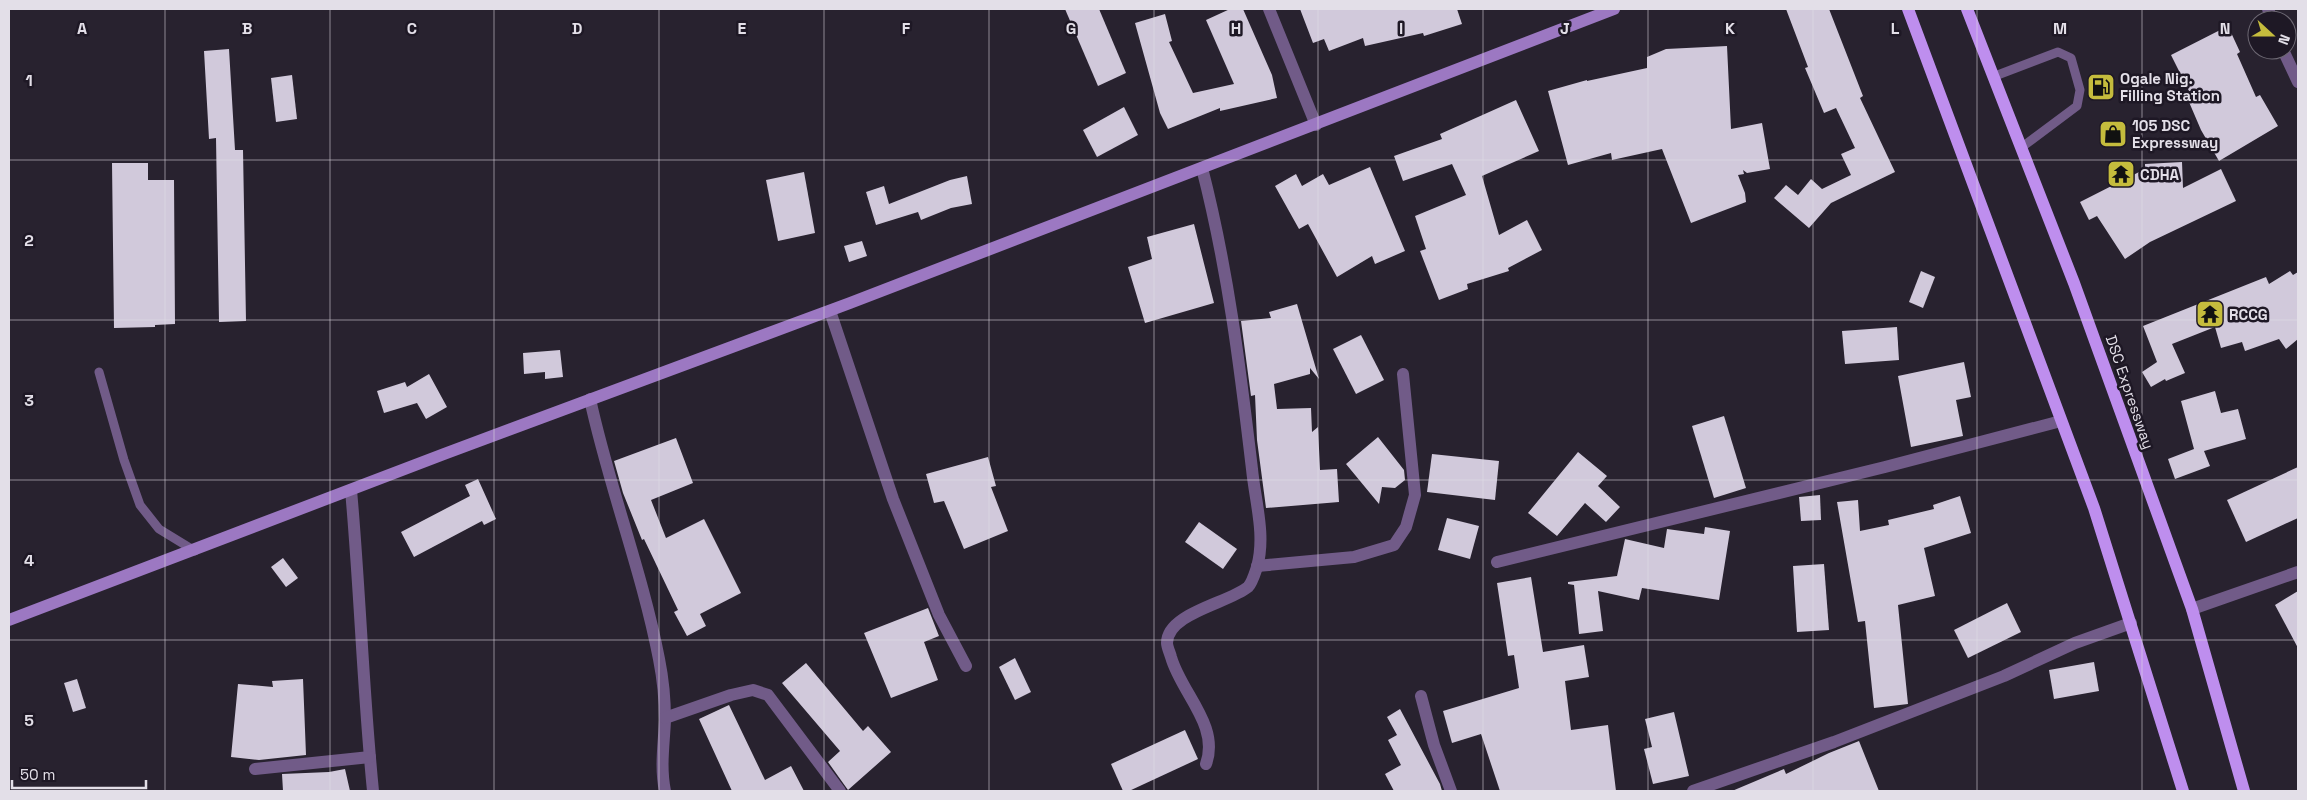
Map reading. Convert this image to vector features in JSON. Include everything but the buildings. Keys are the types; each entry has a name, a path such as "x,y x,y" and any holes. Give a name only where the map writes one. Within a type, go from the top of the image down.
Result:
{"main road":[{"path":"1908,9 2094,508 2183,791"},
{"name":"DSC Expressway","path":"1968,9 2074,283 2192,609 2244,791"},
{"path":"9,620 195,551 590,399 830,311 1316,125 1606,10"}],"street":[{"path":"1269,9 1316,125"},
{"path":"2288,60 2298,82"},
{"path":"1202,168 1219,235 1239,352 1254,490 1261,532 1257,566 1249,586 1230,598 1188,615 1171,631 1167,642 1176,674 1207,728 1210,752 1206,764"},
{"path":"830,311 893,499 939,615 966,666"},
{"path":"1257,566 1354,557 1394,544 1406,527 1415,495 1404,374"},
{"path":"590,399 600,444 641,580 659,659 664,686 665,718 662,777 665,791"},
{"path":"1497,562 1885,467 2061,421"},
{"path":"351,490 373,791"},
{"path":"2192,609 2298,572"},
{"path":"1694,791 1834,742 2004,676 2075,643 2131,624"},
{"path":"665,718 739,693 753,690 768,695 840,791"},
{"path":"1421,696 1434,745 1451,791"},
{"path":"255,770 370,757"}],"lane":[{"path":"1995,76 2058,52 2071,58 2080,90 2077,106 2022,147"},
{"path":"99,372 124,460 140,505 159,528 195,551"}],"place":[{"name":"Ogale Nig. Filling Station","path":"2101,87"},
{"name":"105 DSC Expressway","path":"2113,134"},
{"name":"CDHA","path":"2121,174"},
{"name":"RCCG","path":"2210,314"}]}
